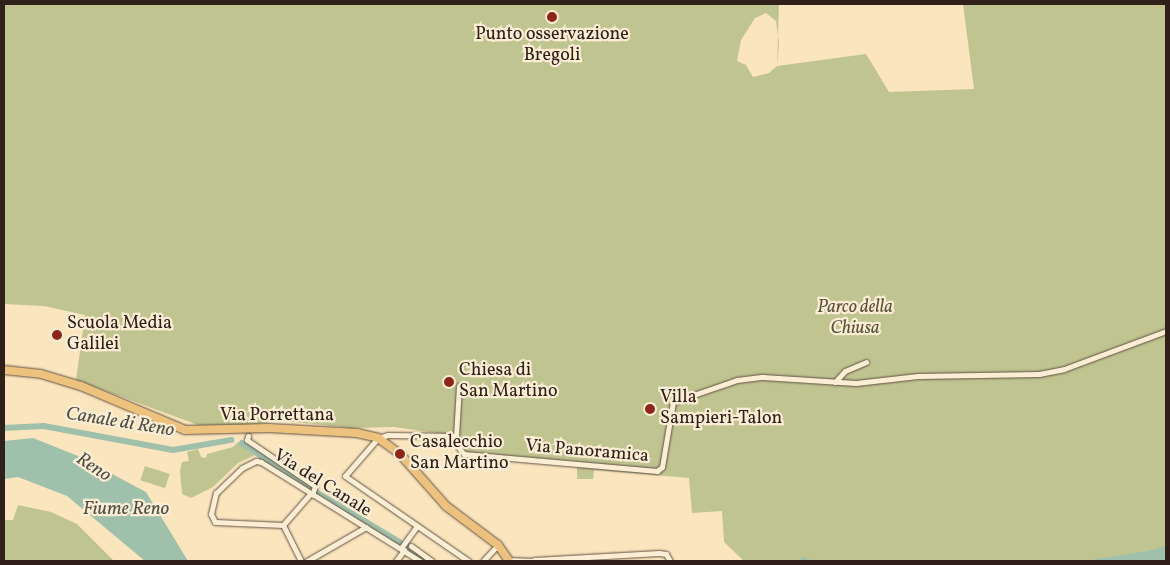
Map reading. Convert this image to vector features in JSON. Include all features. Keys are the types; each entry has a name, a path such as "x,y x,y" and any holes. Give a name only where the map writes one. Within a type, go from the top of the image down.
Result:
{"main road":[{"name":"Via Porrettana","path":"4,370 41,374 81,386 186,430 270,428 356,433 378,438 400,454 446,506 498,544 508,561"}],"street":[{"name":"Via Panoramica","path":"456,436 459,448 466,454 658,471 662,466 672,402 737,380 763,377 835,382 894,380 918,376 1054,373 1166,331"},
{"path":"835,382 845,371 866,362"},
{"path":"459,386 456,436 388,435 378,438 345,476 468,561"},
{"path":"248,436 247,440 315,486 311,495 284,525 300,561"},
{"name":"Via del Canale","path":"284,525 218,523 211,514 216,493 242,468 256,461 420,561"},
{"path":"396,561 417,526"},
{"path":"307,561 366,527"},
{"path":"483,561 498,544"},
{"path":"410,546 432,561"},
{"path":"508,561 659,553 666,554 670,561"}],"green space":[{"name":"Parco della Chiusa","path":"4,4 779,4 778,36 776,21 766,13 755,18 741,40 737,61 746,65 753,77 769,73 777,66 866,54 889,92 974,89 963,4 1166,4 1166,561 744,561 724,542 722,511 692,513 689,478 594,470 593,479 577,479 577,467 464,452 457,436 394,427 351,428 284,421 238,426 198,425 76,380 85,315 44,306 4,304"},
{"path":"238,442 255,455 238,463 213,487 191,498 182,494 180,471 182,462 189,461 187,452 198,449 201,457 206,458 207,454 233,447"},
{"path":"145,466 170,474 165,488 140,480"},
{"path":"18,505 51,512 77,524 114,561 4,561 4,520 13,520"}],"water":[{"name":"Fiume Reno","path":"33,438 78,456 146,492 188,561 145,561 67,496 18,477 4,479 4,441"},
{"path":"1166,546 1166,561 1084,561 1148,551"}],"waterway":[{"name":"Canale di Reno","path":"4,428 44,426 173,450 231,440"},
{"name":"Canale di Reno","path":"242,443 309,487"},
{"name":"Canale di Reno","path":"318,493 400,542"},
{"path":"407,547 426,561"}],"place":[{"name":"Punto osservazione Bregoli","path":"552,17"},
{"name":"Scuola Media Galilei","path":"57,335"},
{"name":"Chiesa di San Martino","path":"449,382"},
{"name":"Villa Sampieri-Talon","path":"650,409"},
{"name":"Casalecchio San Martino","path":"400,454"}],"water label":[{"name":"Reno","path":"93,468"}]}
